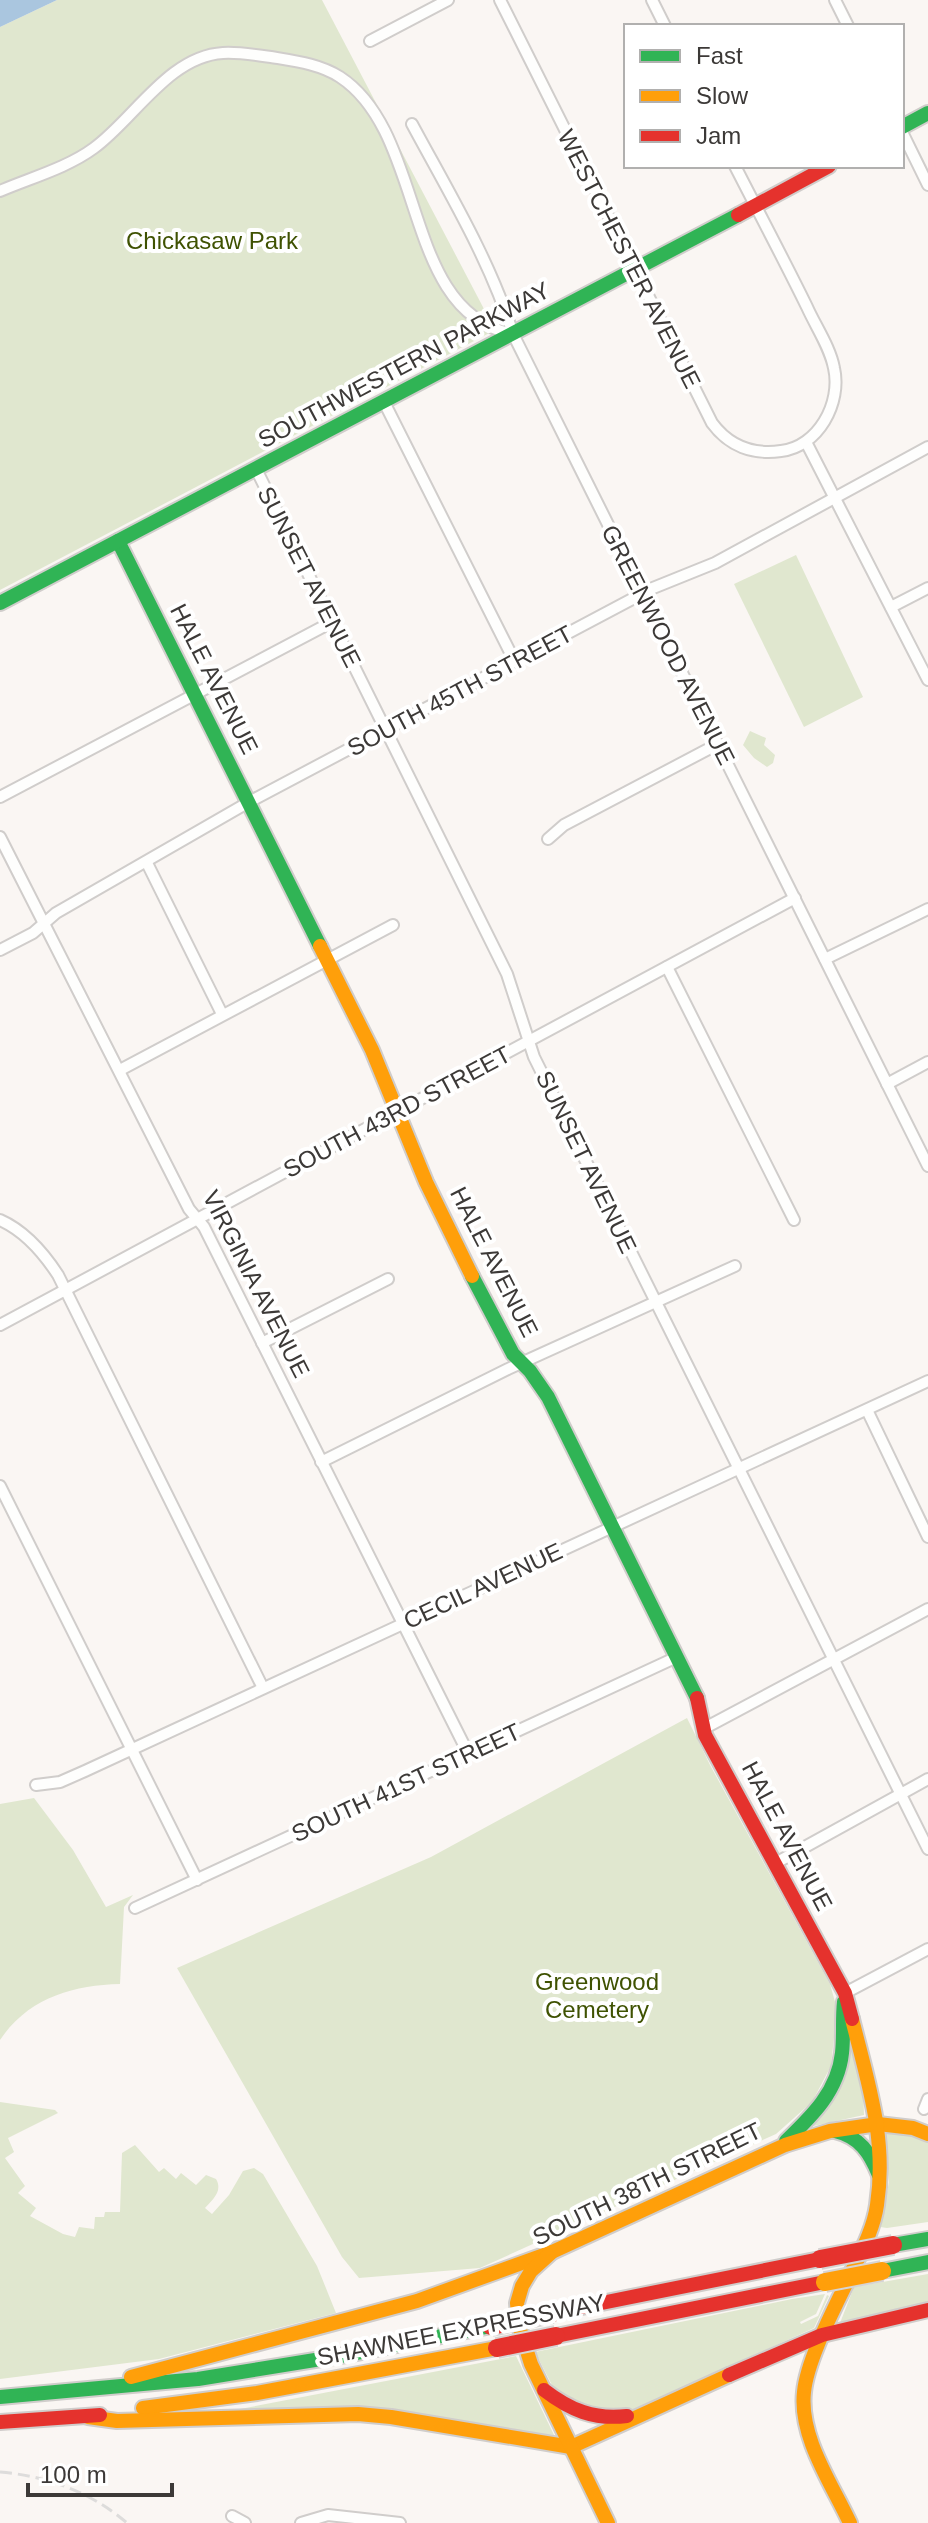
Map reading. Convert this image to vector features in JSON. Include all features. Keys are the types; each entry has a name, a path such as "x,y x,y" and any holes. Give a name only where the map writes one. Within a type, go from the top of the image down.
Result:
{"main road":[{"path":"904,128 928,113"},
{"name":"SOUTHWESTERN PARKWAY","path":"0,603 825,168"},
{"name":"HALE AVENUE","path":"118,541 372,1050 426,1182 481,1294 505,1341 548,1397 695,1690 703,1729 845,1993"},
{"path":"845,1993 878,2124 882,2160 877,2208 871,2229 822,2335 807,2380 805,2417 817,2457 850,2523"},
{"path":"781,2146 821,2107 833,2088 842,2057 845,1993"},
{"name":"SOUTH 38TH STREET","path":"608,2523 530,2360 516,2312 526,2275 538,2261 552,2252 781,2146 829,2130 878,2124 913,2128 928,2134"},
{"path":"829,2130 844,2132 864,2145 880,2179"},
{"name":"SHAWNEE EXPRESSWAY","path":"0,2397 97,2387 146,2386 352,2354 928,2239"},
{"path":"97,2387 417,2301 552,2252"},
{"name":"SHAWNEE EXPRESSWAY","path":"0,2422 88,2417 257,2393 928,2262"},
{"path":"544,2390 578,2413 606,2419 627,2416 822,2335 928,2310"},
{"path":"88,2417 117,2421 358,2414 571,2447 632,2421 654,2407"}],"street":[{"path":"370,41 448,0"},
{"name":"WESTCHESTER AVENUE","path":"500,0 712,423 724,437 744,449 759,452 788,450 806,442"},
{"path":"652,0 664,24"},
{"path":"835,0 847,24"},
{"path":"0,191 92,150 181,67 199,57 219,53 244,54 319,67 351,86 374,114 401,169 429,250 450,292 477,320 495,330 513,334"},
{"name":"GREENWOOD AVENUE","path":"412,124 474,243 513,334 928,1166"},
{"path":"904,133 928,185"},
{"path":"736,168 826,346 835,370 836,390 831,409 806,442 928,680"},
{"path":"384,402 515,662"},
{"name":"SOUTH 45TH STREET","path":"0,950 33,933 56,913 249,802 642,593 715,563 928,447"},
{"name":"SUNSET AVENUE","path":"256,469 507,974 534,1057 928,1849"},
{"path":"891,607 928,588"},
{"path":"0,797 332,622"},
{"path":"548,839 564,825 718,744"},
{"name":"VIRGINIA AVENUE","path":"0,837 189,1209 204,1227 468,1753"},
{"path":"147,863 222,1014"},
{"name":"SOUTH 43RD STREET","path":"0,1325 795,898"},
{"path":"825,959 928,909"},
{"path":"120,1070 393,925"},
{"path":"667,967 794,1220"},
{"path":"887,1084 928,1062"},
{"path":"0,1220 21,1232 37,1247 65,1290 263,1688"},
{"path":"321,1462 522,1363 735,1266"},
{"path":"262,1343 388,1279"},
{"name":"CECIL AVENUE","path":"36,1785 60,1782 928,1381"},
{"path":"867,1410 928,1537"},
{"path":"0,1486 197,1880"},
{"path":"703,1729 928,1609"},
{"name":"SOUTH 41ST STREET","path":"135,1908 677,1657"},
{"path":"774,1864 928,1779"},
{"path":"845,1993 928,1949"},
{"path":"301,2523 328,2515 400,2523"},
{"path":"232,2516 245,2523"}],"green space":[{"name":"Chickasaw Park","path":"57,0 322,0 495,330 0,590 0,27"},
{"path":"796,555 863,697 804,727 734,584"},
{"path":"750,731 766,738 764,745 775,755 773,763 767,767 743,745"},
{"name":"Greenwood Cemetery","path":"687,1718 830,1984 837,2009 831,2066 812,2102 776,2134 480,2268 359,2278 342,2257 177,1968 431,1857"},
{"path":"34,1798 73,1850 106,1907 133,1895 124,1907 120,1984 85,1987 38,2004 11,2026 0,2040 0,1804"},
{"path":"847,2021 863,2085 864,2115 809,2127 819,2116"},
{"path":"0,2102 58,2113 8,2138 14,2152 5,2158 25,2186 18,2193 36,2208 30,2216 75,2237 79,2227 94,2229 95,2217 104,2217 105,2212 120,2212 122,2153 135,2145 159,2172 164,2168 176,2179 181,2173 196,2185 206,2175 216,2179 218,2191 205,2208 212,2214 229,2195 243,2171 254,2168 263,2174 317,2266 336,2313 159,2359 0,2379"},
{"path":"883,2133 928,2137 928,2222 880,2227 889,2182"},
{"path":"928,2274 928,2302 840,2323 854,2287"},
{"path":"825,2294 816,2314 800,2322 818,2316 827,2295 814,2328 634,2409 603,2415 554,2389 535,2352 792,2299"},
{"path":"516,2356 554,2435 235,2410"}],"water":[{"path":"0,0 57,0 0,27"}],"railway":[{"path":"0,2472 35,2477 68,2487 99,2503 127,2523"}],"traffic: fast":[{"path":"904,126 928,113"},
{"path":"0,603 738,215"},
{"path":"118,541 320,946"},
{"path":"472,1276 513,1354 530,1371 548,1397 697,1698"},
{"path":"786,2141 814,2112 835,2079 842,2053 844,2002"},
{"path":"835,2131 851,2137 863,2147 879,2175"},
{"path":"893,2245 928,2239"},
{"path":"882,2271 928,2262"},
{"path":"0,2397 198,2379 352,2354 491,2326"}],"traffic: slow":[{"path":"320,946 372,1050 426,1182 472,1276"},
{"path":"850,2523 812,2443 804,2409 804,2392 815,2352 868,2236 877,2205 878,2134 852,2019"},
{"path":"608,2523 531,2364 519,2326 517,2303 531,2271 552,2252 785,2145 830,2131 878,2124"},
{"path":"878,2124 913,2128 928,2134"},
{"path":"131,2377 417,2301 552,2252"},
{"path":"825,2282 882,2271"},
{"path":"143,2408 257,2393 497,2348"},
{"path":"88,2417 117,2421 358,2414 571,2447 729,2375"}],"traffic: jam":[{"path":"738,215 825,168"},
{"path":"697,1698 705,1735 845,1993 852,2019"},
{"path":"820,2259 893,2245"},
{"path":"552,2313 820,2259"},
{"path":"556,2336 825,2282"},
{"path":"729,2375 822,2335 928,2310"},
{"path":"491,2326 552,2313"},
{"path":"497,2348 556,2336"},
{"path":"544,2390 583,2412 627,2416"},
{"path":"0,2422 100,2415"}]}
